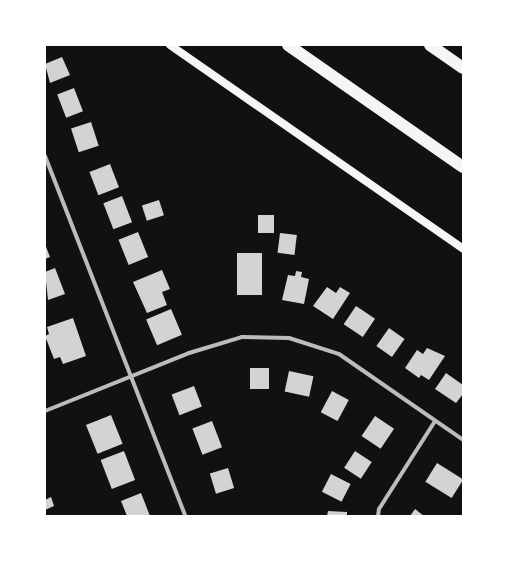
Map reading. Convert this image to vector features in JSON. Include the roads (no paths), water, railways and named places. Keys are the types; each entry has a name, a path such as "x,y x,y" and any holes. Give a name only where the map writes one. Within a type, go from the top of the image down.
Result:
{"highway":[{"path":"288,45 463,167"},
{"path":"430,45 463,68"}],"main road":[{"path":"170,45 463,249"}],"street":[{"path":"45,156 132,376 185,516"},
{"path":"45,410 190,353 242,337 289,338 339,354 463,440"},
{"path":"378,516 380,509 435,421"}]}
